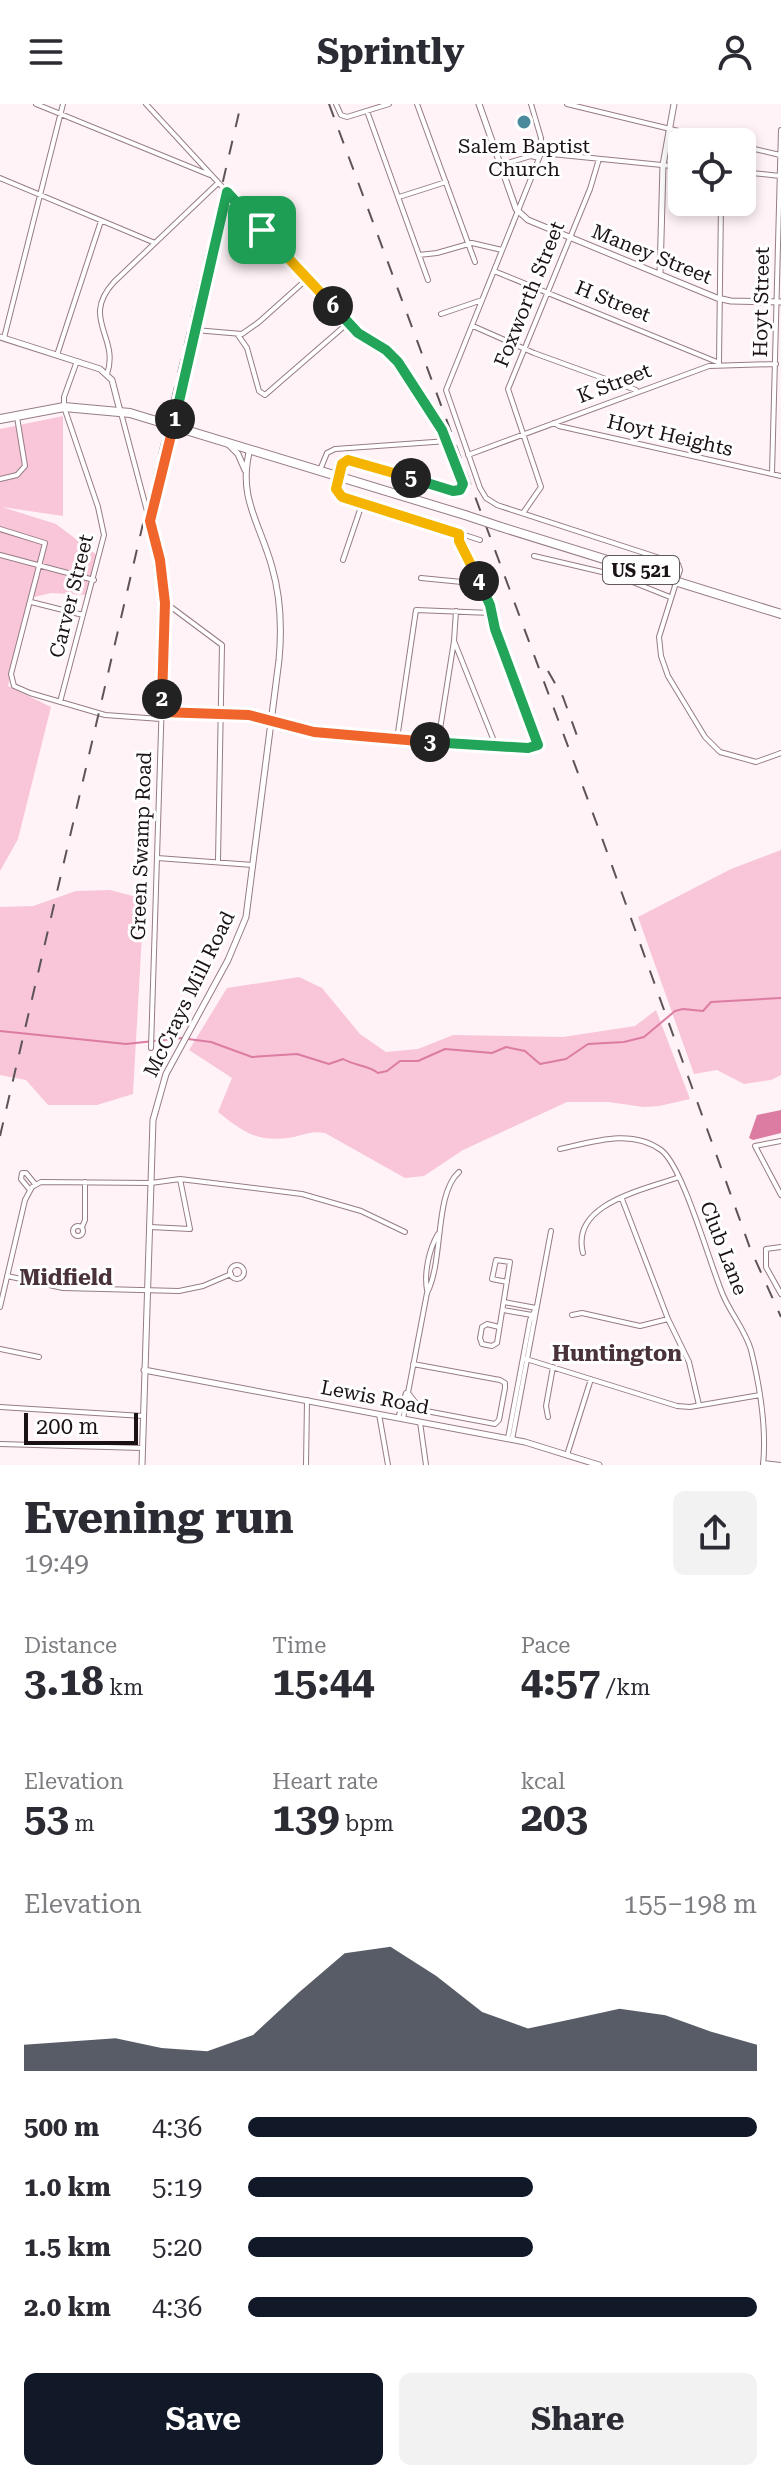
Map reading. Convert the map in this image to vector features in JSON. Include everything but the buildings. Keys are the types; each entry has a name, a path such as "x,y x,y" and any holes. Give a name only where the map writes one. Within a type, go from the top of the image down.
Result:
{"highway":[{"name":"US 521","path":"0,419 64,407 120,411 338,475 781,614"}],"street":[{"path":"36,104 212,176"},
{"path":"63,104 2,337 107,374 115,388 120,411"},
{"path":"146,104 348,323 392,355 448,441 463,481 462,489 453,491 351,460 342,464 335,485 338,494 480,540"},
{"path":"336,104 339,113 345,117 389,104"},
{"path":"417,104 475,262"},
{"path":"479,104 518,211"},
{"path":"531,104 541,138 540,156 446,390 468,455 486,498 497,505 672,560 679,567 660,631 662,662 705,737 720,752 745,760 762,761 781,753"},
{"path":"567,104 668,129"},
{"path":"669,128 674,104"},
{"path":"367,111 428,280"},
{"name":"Hoyt Street","path":"772,474 779,302 781,130"},
{"path":"660,274 663,165 668,135"},
{"path":"756,149 780,155"},
{"path":"501,165 540,156 668,166"},
{"name":"Foxworth Street","path":"523,513 541,487 508,392 599,159"},
{"path":"756,175 780,179"},
{"path":"0,178 155,243"},
{"path":"107,374 110,360 100,301 114,282 218,182"},
{"path":"398,197 446,182"},
{"path":"150,521 227,192"},
{"name":"Maney Street","path":"518,211 528,220 720,299 779,302"},
{"path":"719,363 721,216"},
{"path":"57,355 101,221"},
{"path":"419,255 469,243 502,250"},
{"name":"H Street","path":"494,271 689,348 719,363"},
{"path":"195,330 238,335 253,327 307,279"},
{"path":"441,314 482,300"},
{"path":"238,335 247,348 259,391 267,395 348,323"},
{"path":"472,325 638,391"},
{"path":"64,407 64,397 77,361"},
{"name":"K Street","path":"468,455 719,363 777,361"},
{"name":"Carver Street","path":"60,702 104,539 103,523 64,407"},
{"name":"Green Swamp Road","path":"120,411 160,560 165,603 151,1043"},
{"path":"0,479 17,475 25,466 16,415"},
{"name":"Hoyt Heights","path":"554,423 781,476"},
{"path":"226,441 238,454 245,471"},
{"path":"320,470 327,453 335,449 448,441"},
{"name":"McCrays Mill Road","path":"142,1465 155,1111 166,1074 238,940 249,902 281,646 280,607 270,560 247,497 245,471 250,449"},
{"path":"343,560 362,504"},
{"path":"0,529 45,543 11,674 13,683 24,692 105,715 161,719"},
{"path":"161,712 249,715 314,732 528,748 538,745 492,613 459,541 459,534"},
{"path":"0,555 94,580"},
{"path":"534,556 615,575 670,597"},
{"path":"421,578 478,581"},
{"path":"31,602 84,616"},
{"path":"165,603 222,645 218,861"},
{"path":"397,739 416,610 492,613"},
{"path":"438,742 456,611"},
{"path":"454,641 496,746"},
{"path":"157,858 253,865"},
{"name":"Club Lane","path":"560,1149 613,1138 642,1140 670,1158 724,1296 749,1345 760,1395 765,1439 763,1464"},
{"path":"781,1141 755,1146 781,1195"},
{"path":"400,1418 427,1293 436,1269 445,1198 453,1177 459,1172"},
{"path":"30,1190 21,1179 22,1173 27,1174 35,1184"},
{"path":"583,1253 582,1234 591,1217 602,1206 679,1177"},
{"path":"150,1227 190,1229 180,1179"},
{"path":"0,1307 23,1206 35,1184 52,1181 151,1183 180,1179 306,1194 361,1211 405,1232"},
{"path":"82,1227 85,1220 85,1182"},
{"path":"622,1199 668,1319 689,1362 699,1405"},
{"path":"510,1440 551,1231"},
{"path":"781,1247 766,1249 766,1267 781,1294"},
{"path":"499,1327 487,1324 482,1327 482,1344 492,1346 497,1343 503,1310 510,1262 496,1260 492,1279 507,1282"},
{"path":"7,1276 63,1288 149,1291 193,1289 231,1274"},
{"path":"504,1302 536,1308"},
{"path":"503,1310 534,1316"},
{"path":"572,1315 582,1313 640,1326 668,1319"},
{"path":"0,1349 39,1357"},
{"path":"526,1359 677,1406 760,1395"},
{"path":"408,1392 424,1411 492,1424 499,1420 505,1388 503,1381 413,1364"},
{"path":"548,1417 546,1406 553,1367"},
{"name":"Lewis Road","path":"144,1370 510,1440 599,1465"},
{"path":"567,1455 591,1379"},
{"path":"306,1465 307,1400"},
{"path":"0,1407 143,1416"},
{"path":"379,1414 388,1465"},
{"path":"420,1422 426,1465"},
{"path":"0,1444 142,1448"},
{"path":"763,1464 781,1465"}],"shaded area":[{"path":"63,416 63,516 2,507 56,524 97,555 88,595 51,593 30,598 8,686 51,707 18,839 0,871 0,429"},
{"path":"781,850 781,1075 771,1080 744,1084 717,1070 694,1074 638,917 731,869"},
{"path":"110,890 144,899 133,1094 97,1105 48,1105 26,1080 0,1075 0,907 33,906 76,891"},
{"path":"299,977 322,988 360,1034 386,1052 418,1049 453,1035 563,1037 635,1026 656,1010 690,1099 644,1107 608,1102 567,1102 463,1150 424,1176 405,1178 325,1133 277,1139 258,1137 242,1130 218,1112 232,1078 189,1050 227,988"},
{"path":"781,1110 781,1133 753,1140 749,1138 757,1115"}],"waterway":[{"path":"188,1039 211,1042 252,1057 297,1054 329,1064 343,1059 378,1073 387,1071 400,1061 418,1061 445,1049 492,1053 506,1047 525,1051 540,1064 566,1059 588,1044 624,1042 644,1037 675,1011 703,1011 711,1002 781,998"},
{"path":"0,1031 126,1044 182,1038"}],"railway":[{"path":"0,1136 241,104"},
{"path":"329,104 598,827 750,1248 781,1317"},
{"path":"548,671 563,697 580,744"}],"place":[{"name":"Salem Baptist Church","path":"524,122"}],"district":[{"name":"Midfield","path":"66,1277"},
{"name":"Huntington","path":"617,1353"}],"route":[{"path":"227,192 262,230 355,331 392,355 448,441 463,481 462,489 456,492 348,460 339,471 336,491 362,504 459,534 459,541 490,605 495,629 539,742 536,747 336,735 299,729 249,715 161,712 165,603 160,560 150,521 227,192"}]}
